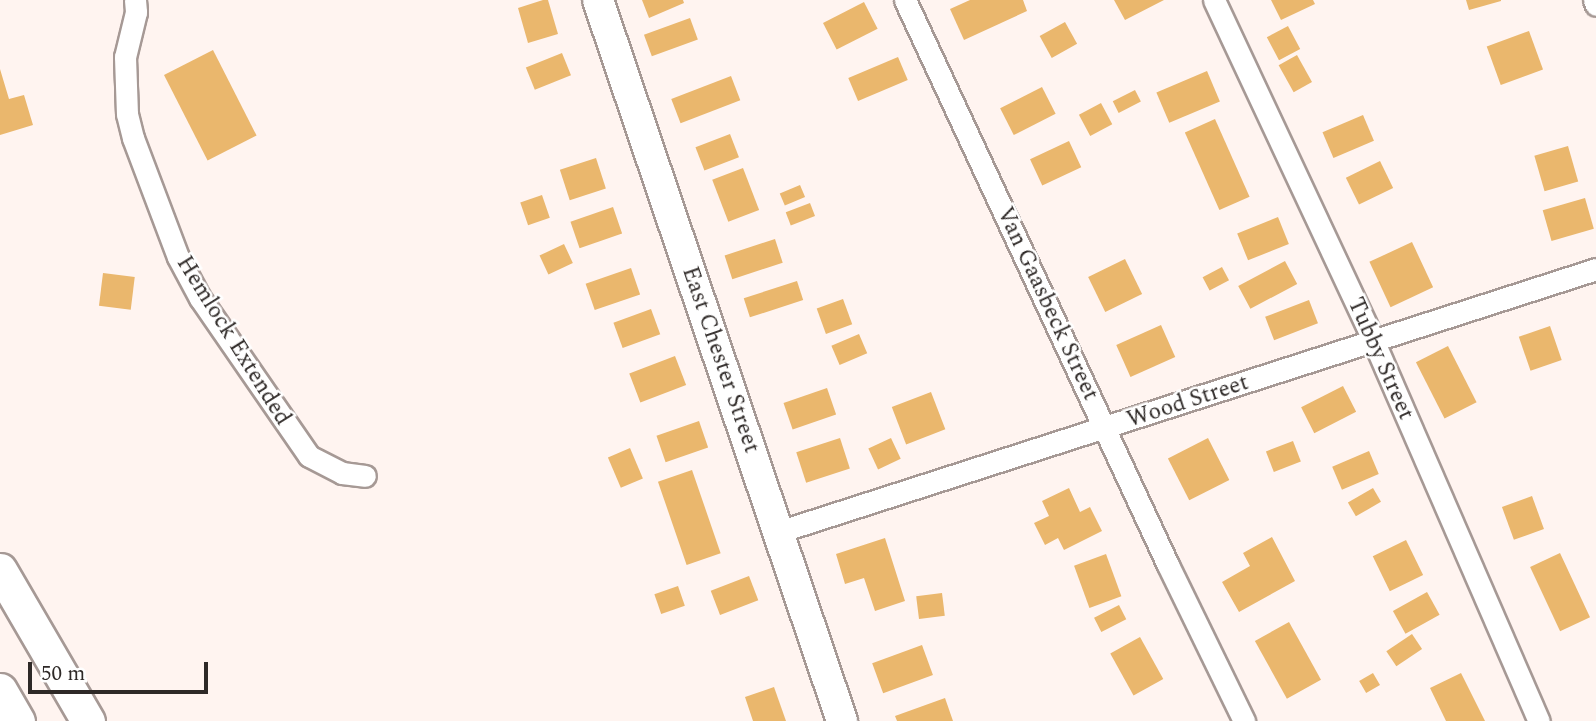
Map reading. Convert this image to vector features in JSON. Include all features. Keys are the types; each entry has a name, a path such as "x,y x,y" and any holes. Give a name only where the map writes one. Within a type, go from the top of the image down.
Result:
{"main road":[{"name":"East Chester Street","path":"598,0 842,721"},
{"path":"0,570 88,721"},
{"path":"0,690 19,721"}],"street":[{"name":"Hemlock Extended","path":"135,0 136,12 125,57 127,114 133,138 178,257 200,298 309,456 342,473 365,476"},
{"name":"Van Gaasbeck Street","path":"905,0 1244,721"},
{"name":"Tubby Street","path":"1214,0 1374,342 1539,721"},
{"path":"1594,0 1596,5"},
{"name":"Wood Street","path":"778,532 1596,269"}],"building":[{"path":"548,0 558,34 528,43 518,8"},
{"path":"642,0 683,0 684,3 649,18"},
{"path":"970,0 1023,0 1027,11 964,40 950,9"},
{"path":"1114,0 1164,0 1125,20"},
{"path":"1271,0 1313,0 1315,4 1281,20"},
{"path":"1466,0 1501,0 1501,1 1469,10"},
{"path":"864,2 878,29 837,50 823,23"},
{"path":"690,18 698,40 652,56 644,35"},
{"path":"1065,22 1077,44 1052,58 1040,36"},
{"path":"1288,26 1300,49 1279,60 1267,37"},
{"path":"1529,31 1543,70 1501,85 1487,46"},
{"path":"213,50 257,136 208,161 164,75"},
{"path":"562,53 571,75 535,90 526,68"},
{"path":"1297,55 1312,82 1294,92 1279,65"},
{"path":"898,57 908,80 858,101 848,78"},
{"path":"0,69 9,99 24,95 33,125 0,135"},
{"path":"1207,71 1220,101 1169,123 1156,92"},
{"path":"731,76 740,100 681,123 671,99"},
{"path":"1042,87 1056,114 1014,135 1000,108"},
{"path":"1135,90 1141,102 1119,113 1113,101"},
{"path":"1101,103 1112,124 1090,136 1079,115"},
{"path":"1363,115 1374,141 1333,158 1322,132"},
{"path":"1215,119 1250,197 1219,210 1185,132"},
{"path":"730,134 739,157 704,171 695,147"},
{"path":"1069,141 1081,167 1042,185 1030,159"},
{"path":"1568,146 1578,182 1545,191 1534,156"},
{"path":"596,158 606,188 570,200 560,170"},
{"path":"1380,161 1393,188 1359,205 1346,178"},
{"path":"743,168 759,210 728,222 712,180"},
{"path":"800,185 805,197 785,206 780,194"},
{"path":"542,195 550,218 528,225 520,202"},
{"path":"1585,198 1594,229 1552,241 1543,210"},
{"path":"810,203 815,216 791,225 786,212"},
{"path":"613,207 622,233 580,248 570,222"},
{"path":"1278,217 1289,244 1248,260 1237,233"},
{"path":"775,239 783,263 732,279 725,255"},
{"path":"1412,242 1433,287 1391,307 1369,262"},
{"path":"564,244 573,263 548,274 540,255"},
{"path":"1125,259 1142,294 1105,312 1088,277"},
{"path":"1285,261 1297,284 1250,309 1238,286"},
{"path":"1222,267 1229,280 1210,291 1203,277"},
{"path":"631,268 640,294 595,310 586,284"},
{"path":"103,273 135,277 131,310 99,306"},
{"path":"797,281 803,300 750,317 744,298"},
{"path":"843,299 852,324 826,334 817,309"},
{"path":"1309,300 1318,323 1274,340 1265,317"},
{"path":"651,309 660,334 623,348 613,323"},
{"path":"1161,325 1175,357 1130,377 1116,345"},
{"path":"1550,326 1562,360 1531,371 1519,337"},
{"path":"859,334 867,353 840,365 831,346"},
{"path":"1448,346 1477,402 1445,418 1416,362"},
{"path":"675,356 686,385 640,403 629,374"},
{"path":"1343,386 1356,412 1314,433 1301,407"},
{"path":"827,388 836,414 793,429 784,403"},
{"path":"931,392 945,429 906,444 892,407"},
{"path":"699,421 708,447 666,462 656,436"},
{"path":"840,438 850,468 806,483 796,452"},
{"path":"891,438 901,459 878,469 868,449"},
{"path":"1208,438 1229,480 1189,500 1168,458"},
{"path":"1293,441 1301,462 1274,472 1266,451"},
{"path":"630,448 643,478 621,488 608,457"},
{"path":"1369,451 1379,474 1342,490 1332,467"},
{"path":"692,470 721,553 687,565 658,482"},
{"path":"1069,488 1080,512 1090,507 1102,531 1064,550 1058,538 1045,545 1034,523 1049,516 1042,501"},
{"path":"1373,488 1381,502 1356,516 1348,502"},
{"path":"1532,496 1544,529 1514,540 1502,507"},
{"path":"1272,537 1295,581 1239,612 1222,582 1250,566 1243,553"},
{"path":"885,538 905,601 875,611 864,578 845,584 836,554"},
{"path":"1406,540 1423,575 1390,591 1373,556"},
{"path":"1560,553 1590,617 1560,631 1530,567"},
{"path":"1106,554 1121,596 1089,608 1074,566"},
{"path":"749,576 758,600 720,615 711,591"},
{"path":"678,586 685,606 661,614 654,594"},
{"path":"1427,592 1440,615 1405,634 1393,611"},
{"path":"942,593 945,616 919,619 916,596"},
{"path":"1119,605 1126,619 1101,632 1094,618"},
{"path":"1289,622 1321,680 1287,699 1255,641"},
{"path":"1412,634 1422,649 1396,666 1386,651"},
{"path":"1140,637 1163,679 1134,695 1110,653"},
{"path":"922,645 933,675 883,693 872,663"},
{"path":"1373,673 1380,685 1366,693 1359,681"},
{"path":"1461,673 1485,721 1446,721 1430,688"},
{"path":"774,687 786,721 753,721 745,697"},
{"path":"945,698 953,721 897,721 895,716"}]}
